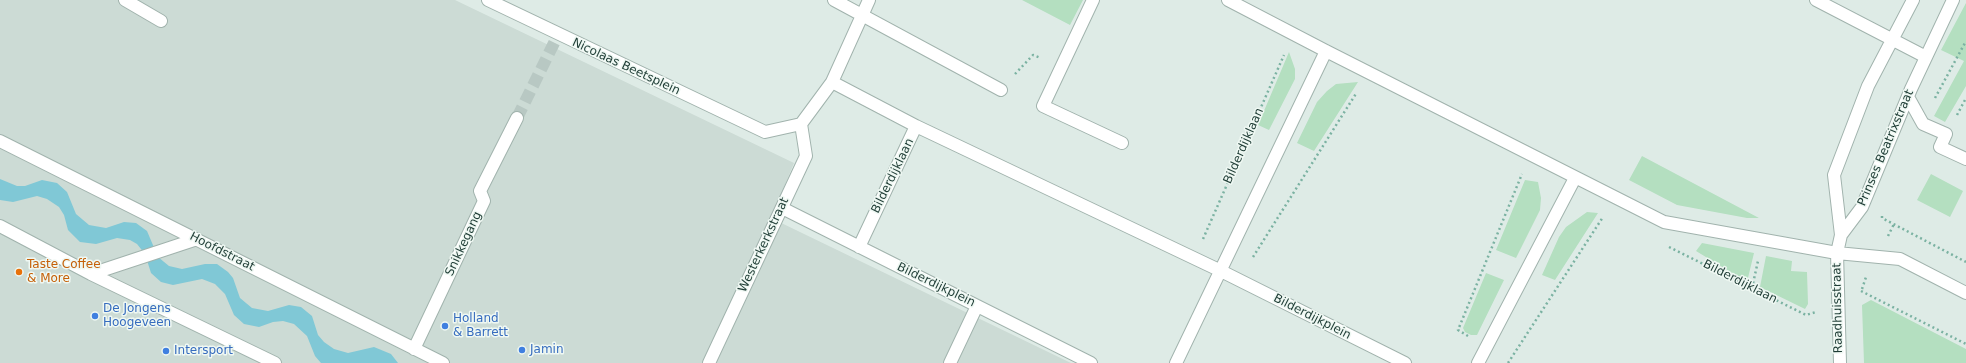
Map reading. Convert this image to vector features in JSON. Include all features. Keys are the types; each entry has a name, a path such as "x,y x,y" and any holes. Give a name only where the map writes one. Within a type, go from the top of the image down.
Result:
{"street":[{"path":"126,0 162,21"},
{"name":"Nicolaas Beetsplein","path":"488,0 765,132 801,124"},
{"path":"834,0 1001,90"},
{"path":"801,124 832,82 869,0"},
{"path":"1094,0 1043,106 1122,143"},
{"path":"1228,0 1326,52 1664,222 1837,253 1900,259 1966,293"},
{"path":"1816,0 1926,57"},
{"name":"Prinses Beatrixstraat","path":"1837,253 1841,235 1834,176 1868,86 1913,0"},
{"name":"Prinses Beatrixstraat","path":"1841,235 1862,207 1908,97 1953,0"},
{"path":"1176,363 1326,52"},
{"name":"Bilderdijklaan","path":"832,82 916,126 859,247"},
{"path":"1908,97 1923,124 1946,134 1940,146 1966,159"},
{"name":"Snikkegang","path":"414,349 484,201 480,191 517,118"},
{"name":"Westerkerkstraat","path":"709,363 806,156 801,124"},
{"name":"Bilderdijkplein","path":"916,126 1220,270 1406,363"},
{"name":"Hoofdstraat","path":"0,141 443,363"},
{"path":"1478,363 1575,178"},
{"name":"Bilderdijkplein","path":"782,208 1091,363"},
{"path":"0,226 91,274 275,363"},
{"path":"91,274 197,239"},
{"name":"Raadhuisstraat","path":"1837,253 1837,305 1840,363"},
{"path":"950,363 977,306"}],"path":[{"name":"Bilderdijklaan","path":"1194,259 1293,34"},
{"path":"1917,114 1929,111 1966,41"},
{"path":"1001,90 1033,55 1062,67"},
{"path":"1239,280 1370,73"},
{"path":"1530,155 1458,330 1508,362 1616,198"},
{"path":"1882,212 1882,218 1966,262"},
{"name":"Bilderdijklaan","path":"1664,222 1664,244 1806,315 1837,305"},
{"path":"1752,288 1764,239"},
{"path":"1861,291 1966,344"}],"shaded area":[{"path":"0,0 455,0 794,163 771,218 1071,363 0,363"}],"green space":[{"path":"1022,0 1083,0 1070,25"},
{"path":"1966,3 1966,86 1945,122 1934,116 1964,61 1941,50"},
{"path":"1289,52 1295,69 1295,79 1269,130 1258,125"},
{"path":"1358,82 1314,151 1297,143 1317,102 1327,91 1336,84"},
{"path":"1642,156 1759,218 1747,218 1677,205 1629,180"},
{"path":"1931,174 1963,191 1950,217 1917,200"},
{"path":"1525,180 1538,182 1541,198 1540,210 1516,258 1496,250"},
{"path":"1587,212 1598,213 1555,280 1542,275 1559,237 1566,227"},
{"path":"1702,243 1754,253 1747,282 1696,251"},
{"path":"1766,256 1792,261 1791,271 1807,272 1808,304 1805,309 1760,287"},
{"path":"1486,273 1504,280 1477,335 1471,335 1465,332 1463,328"},
{"path":"1871,300 1966,349 1966,363 1864,363 1862,305"}],"water":[{"path":"0,179 17,186 25,186 42,180 57,183 67,192 76,214 89,225 106,228 124,222 136,223 147,231 158,257 169,266 182,269 205,264 217,264 228,272 233,278 240,298 252,308 268,311 289,305 301,307 312,316 318,335 324,342 334,349 348,353 374,347 391,354 398,363 321,363 315,356 307,336 294,324 283,321 273,322 259,327 244,324 234,315 225,294 215,284 202,279 173,285 161,282 151,273 145,254 137,244 130,240 117,238 96,244 80,242 68,230 64,215 59,207 47,199 37,196 13,202 0,200"}],"tunnel":[{"path":"517,118 558,35"}],"place":[{"name":"Taste Coffee & More","path":"19,272"},
{"name":"De Jongens Hoogeveen","path":"95,316"},
{"name":"Holland & Barrett","path":"445,326"},
{"name":"Jamin","path":"522,350"},
{"name":"Intersport","path":"166,351"}]}
